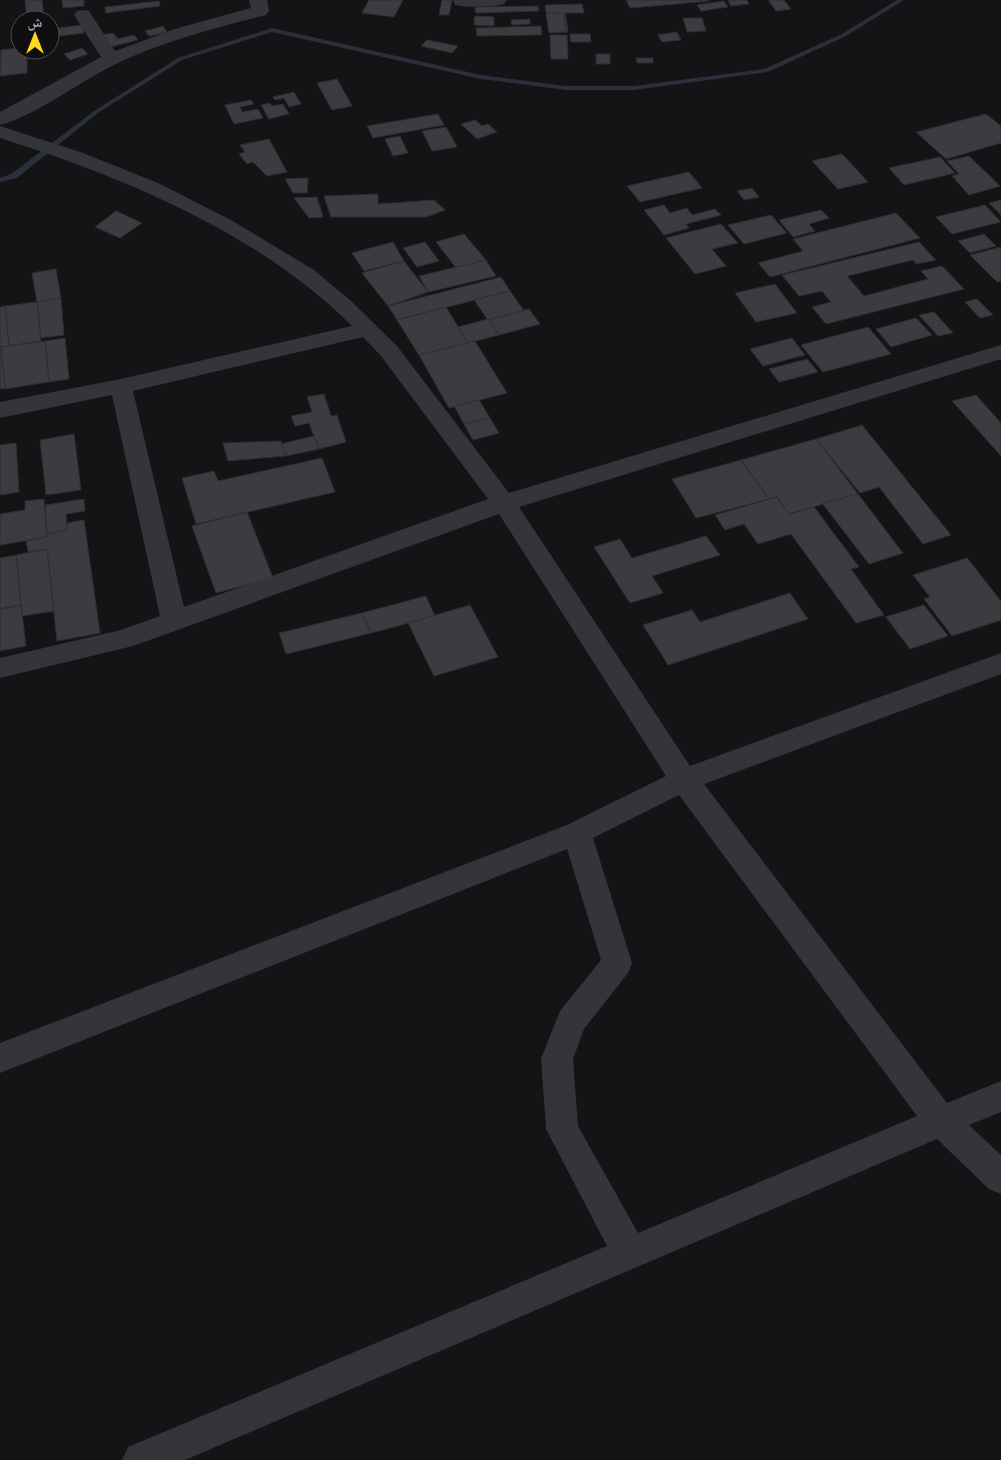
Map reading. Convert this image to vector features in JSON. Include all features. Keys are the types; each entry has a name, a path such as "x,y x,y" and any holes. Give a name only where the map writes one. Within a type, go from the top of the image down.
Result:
{"street":[{"path":"0,119 27,107 111,59 213,23 260,11 258,0"},
{"path":"460,5 498,0"},
{"path":"83,15 111,59"},
{"path":"0,132 25,139 129,179 201,212 294,266 335,298 368,329 389,352 504,503 684,780 942,1122 1001,1178"},
{"path":"0,410 121,386 368,329"},
{"path":"0,668 124,639 504,503 1001,352"},
{"path":"121,386 174,621"},
{"path":"0,1058 577,833 684,780 1001,663"},
{"path":"577,833 618,963 571,1021 557,1059 562,1129 630,1253"},
{"path":"141,1460 1001,1096"}],"building":[{"path":"25,0 42,0 43,10 26,10"},
{"path":"62,0 84,0 84,6 63,8"},
{"path":"369,0 403,0 394,17 362,13"},
{"path":"442,0 452,0 449,15 439,15"},
{"path":"626,0 709,0 709,1 630,8"},
{"path":"728,0 747,0 749,4 731,6"},
{"path":"768,0 784,0 791,9 776,11"},
{"path":"159,1 160,6 106,13 105,7"},
{"path":"724,1 728,7 701,11 697,5"},
{"path":"582,4 584,13 565,13 568,32 549,32 545,5"},
{"path":"538,6 539,11 476,13 475,7"},
{"path":"546,13 563,13 566,32 549,33"},
{"path":"475,16 494,17 494,26 474,25"},
{"path":"683,18 702,18 706,31 687,32"},
{"path":"530,19 530,24 512,25 511,20"},
{"path":"82,25 84,33 60,36 60,28"},
{"path":"163,26 167,32 149,36 145,31"},
{"path":"541,26 542,35 477,36 476,28"},
{"path":"677,32 681,40 662,42 658,35"},
{"path":"113,33 118,39 134,35 138,40 110,47 102,35"},
{"path":"570,34 590,34 591,42 571,42"},
{"path":"550,35 567,35 568,59 551,59"},
{"path":"427,40 458,46 452,53 421,46"},
{"path":"82,48 88,54 70,60 64,54"},
{"path":"10,49 10,60 27,60 27,73 0,76 1,50"},
{"path":"596,54 610,54 610,64 596,64"},
{"path":"636,58 653,58 653,63 637,63"},
{"path":"337,79 352,106 332,110 317,83"},
{"path":"294,92 301,104 289,107 284,98 275,100 273,97"},
{"path":"251,100 254,104 240,107 242,112 258,109 263,118 234,124 225,105"},
{"path":"270,103 272,106 283,104 289,114 269,119 261,105"},
{"path":"438,114 444,125 373,138 367,126"},
{"path":"986,114 1001,126 1001,143 946,159 916,132"},
{"path":"475,120 482,126 488,124 497,132 477,139 461,124"},
{"path":"446,127 457,147 432,151 422,131"},
{"path":"400,136 408,153 393,156 385,139"},
{"path":"269,139 287,172 267,176 253,162 247,164 239,154 245,152 240,145"},
{"path":"842,154 868,182 838,189 812,161"},
{"path":"969,156 1000,186 969,195 952,176 959,174 947,161"},
{"path":"940,157 955,173 904,185 889,168"},
{"path":"689,172 702,188 640,202 627,186"},
{"path":"308,178 307,193 293,193 285,179"},
{"path":"752,188 759,197 744,200 737,191"},
{"path":"378,194 378,204 434,200 445,210 426,217 331,217 324,196"},
{"path":"317,197 323,217 309,218 294,198"},
{"path":"1001,200 1001,215 989,203"},
{"path":"664,205 670,213 687,208 692,215 715,209 721,215 686,224 689,228 664,235 644,210"},
{"path":"985,205 1001,222 952,234 936,217"},
{"path":"821,210 829,218 809,224 815,231 793,237 779,220"},
{"path":"116,211 142,223 120,238 95,227"},
{"path":"896,213 920,238 770,277 758,263 803,251 793,239"},
{"path":"771,215 787,233 744,244 728,225"},
{"path":"721,224 738,243 712,249 726,266 695,274 666,238"},
{"path":"464,234 486,260 457,269 436,242"},
{"path":"984,234 996,246 970,253 958,241"},
{"path":"393,242 404,261 364,271 352,253"},
{"path":"425,242 439,261 417,267 403,248"},
{"path":"919,242 936,260 916,264 913,260 847,276 864,296 928,279 921,271 942,266 964,289 826,324 812,307 831,302 822,291 799,296 782,275"},
{"path":"1001,247 1001,281 997,282 970,255"},
{"path":"486,260 496,276 428,292 419,276"},
{"path":"404,261 428,292 388,306 362,273"},
{"path":"56,269 61,298 37,302 32,273"},
{"path":"501,277 510,291 397,320 388,306"},
{"path":"775,284 797,313 756,322 735,293"},
{"path":"510,291 524,311 488,320 474,300"},
{"path":"61,298 64,335 41,338 37,302"},
{"path":"977,299 993,315 980,318 965,302"},
{"path":"37,302 41,341 9,346 5,306"},
{"path":"5,306 9,346 0,347 0,307"},
{"path":"446,307 468,343 419,355 397,320"},
{"path":"529,309 540,324 499,335 488,320"},
{"path":"934,312 953,333 938,336 919,315"},
{"path":"916,318 932,335 891,347 876,329"},
{"path":"488,319 499,335 468,343 458,327"},
{"path":"868,327 891,354 823,372 801,345"},
{"path":"65,338 69,379 49,382 45,341"},
{"path":"792,338 805,355 763,366 750,349"},
{"path":"45,341 49,382 5,389 1,347"},
{"path":"475,341 507,393 449,408 419,355"},
{"path":"1,347 5,389 0,389"},
{"path":"807,359 818,372 779,382 769,369"},
{"path":"324,394 331,416 337,415 346,442 319,449 309,423 295,426 291,416 312,412 307,397"},
{"path":"976,395 1001,423 1001,456 952,401"},
{"path":"479,400 490,418 464,424 454,406"},
{"path":"490,418 499,433 473,440 464,424"},
{"path":"862,425 951,535 923,544 879,487 860,493 816,439"},
{"path":"74,434 81,490 46,495 40,440"},
{"path":"314,436 319,449 286,456 281,444"},
{"path":"816,439 858,494 789,514 777,497 769,499 741,460"},
{"path":"281,441 286,456 228,461 223,443"},
{"path":"16,443 19,492 0,495 0,445"},
{"path":"322,458 335,492 196,524 182,478 214,471 218,481"},
{"path":"741,460 769,499 696,518 672,479"},
{"path":"858,494 903,553 869,564 822,503"},
{"path":"777,497 789,514 814,507 859,567 851,569 884,615 856,623 791,534 758,544 744,524 725,530 715,515"},
{"path":"44,499 47,537 0,545 0,514 25,510 25,501"},
{"path":"84,499 85,511 66,514 67,530 47,534 45,505"},
{"path":"247,512 273,578 216,593 192,526"},
{"path":"84,520 100,633 57,641 47,549 28,552 26,541 47,537 47,534 67,530 67,523"},
{"path":"706,536 720,555 652,576 663,593 630,603 594,547 620,539 632,558"},
{"path":"47,549 54,611 22,616 16,555"},
{"path":"16,555 21,605 0,609 0,558"},
{"path":"967,558 1001,601 1001,620 952,636 924,599 930,597 913,575"},
{"path":"790,593 808,619 668,665 643,625 692,610 700,622"},
{"path":"426,596 435,616 371,633 362,613"},
{"path":"21,605 26,646 0,651 0,609"},
{"path":"470,605 498,657 434,676 408,623"},
{"path":"924,605 948,636 910,649 886,617"},
{"path":"362,613 371,633 286,654 279,633"}],"waterway":[{"path":"0,180 14,176 96,112 180,59 272,30 481,77 566,88 634,88 766,71 844,35 901,0"}]}
